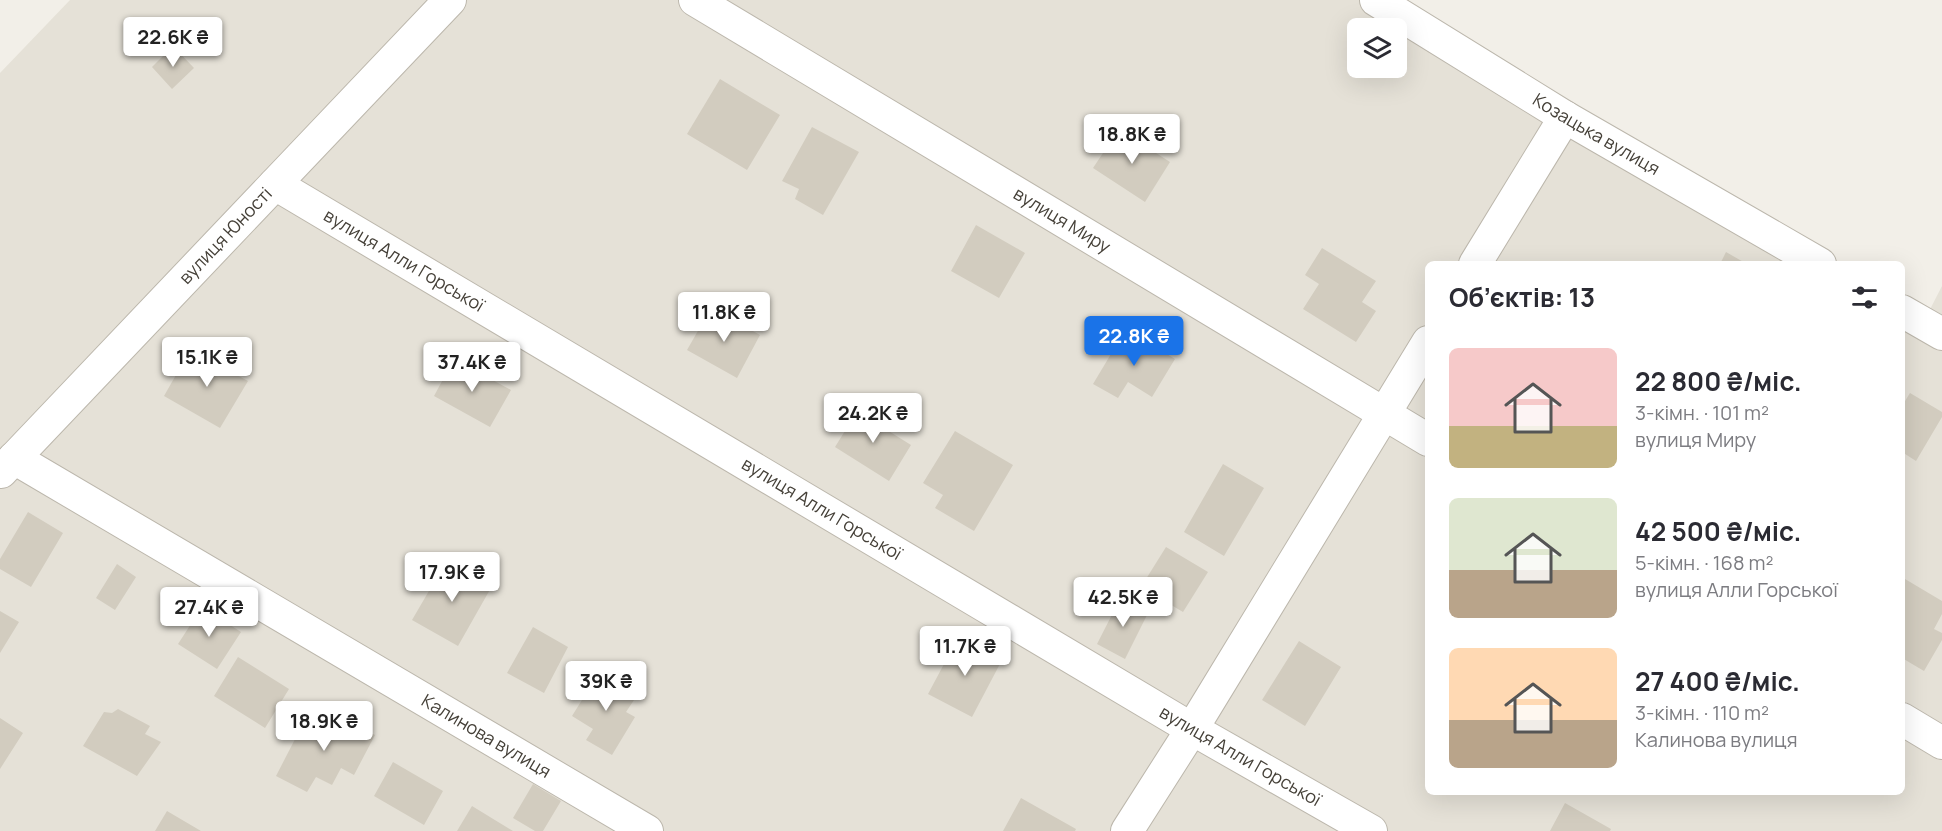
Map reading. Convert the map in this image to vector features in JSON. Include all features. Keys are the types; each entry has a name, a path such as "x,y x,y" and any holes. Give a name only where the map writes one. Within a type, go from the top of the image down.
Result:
{"street":[{"name":"вулиця Юності","path":"7,465 450,0"},
{"name":"вулиця Миру","path":"695,0 1425,438"},
{"name":"Козацька вулиця","path":"1376,0 1565,117 1816,261"},
{"path":"1478,261 1565,117"},
{"name":"вулиця Алли Горської","path":"275,184 1192,729 1371,831"},
{"path":"1905,313 1942,334"},
{"path":"1127,831 1192,729 1425,347"},
{"name":"Калинова вулиця","path":"7,465 647,831"},
{"path":"1905,721 1942,743"}],"shaded area":[{"path":"70,0 1376,0 1406,18 1347,18 1347,78 1407,78 1407,18 1815,261 1425,261 1425,795 1905,795 1905,313 1923,323 1942,286 1942,831 0,831 0,73"}],"building":[{"path":"173,46 194,68 172,89 152,67"},
{"path":"720,79 780,115 747,170 687,134"},
{"path":"812,127 859,152 823,215 795,199 799,189 782,181"},
{"path":"1119,129 1170,162 1145,202 1093,168"},
{"path":"976,225 1025,253 999,298 951,271"},
{"path":"1322,248 1376,281 1362,302 1376,311 1356,342 1303,309 1319,284 1305,275"},
{"path":"1726,252 1742,261 1722,261"},
{"path":"711,308 760,335 737,378 687,350"},
{"path":"1126,329 1175,359 1152,397 1128,382 1118,398 1093,384"},
{"path":"189,352 214,366 222,353 241,364 235,374 248,381 220,428 164,396"},
{"path":"454,359 511,390 490,427 434,396"},
{"path":"1910,393 1942,412 1942,417 1916,461 1905,454 1905,401"},
{"path":"861,405 891,424 887,430 911,445 889,481 835,447"},
{"path":"955,431 1013,465 974,531 935,508 943,495 923,483"},
{"path":"1223,464 1264,488 1224,556 1184,532"},
{"path":"28,512 63,533 31,587 0,569 0,559"},
{"path":"1166,547 1208,572 1183,612 1141,587"},
{"path":"447,560 492,586 458,646 412,620"},
{"path":"117,564 136,577 115,610 96,598"},
{"path":"1905,579 1942,601 1942,614 1934,629 1942,633 1942,640 1924,671 1905,660"},
{"path":"1121,597 1149,611 1125,659 1097,644"},
{"path":"202,607 241,632 217,669 178,644"},
{"path":"0,611 19,622 0,653"},
{"path":"533,627 568,647 544,693 507,673"},
{"path":"959,636 1002,660 972,717 928,694"},
{"path":"1299,641 1341,667 1305,726 1262,700"},
{"path":"238,657 289,689 265,728 214,696"},
{"path":"600,671 638,694 626,712 635,717 612,755 586,740 593,729 572,716"},
{"path":"118,709 150,726 145,734 161,742 137,776 83,746 104,712 112,713"},
{"path":"309,712 339,727 343,719 375,735 354,775 341,768 332,785 316,777 307,792 276,776"},
{"path":"0,718 23,733 0,769"},
{"path":"393,762 443,791 424,825 374,796"},
{"path":"533,784 561,801 543,831 535,831 513,818"},
{"path":"1021,798 1076,829 1075,831 1003,831"},
{"path":"1565,803 1611,829 1610,831 1550,831"},
{"path":"472,806 513,831 457,831"},
{"path":"167,811 201,831 155,831"}]}
